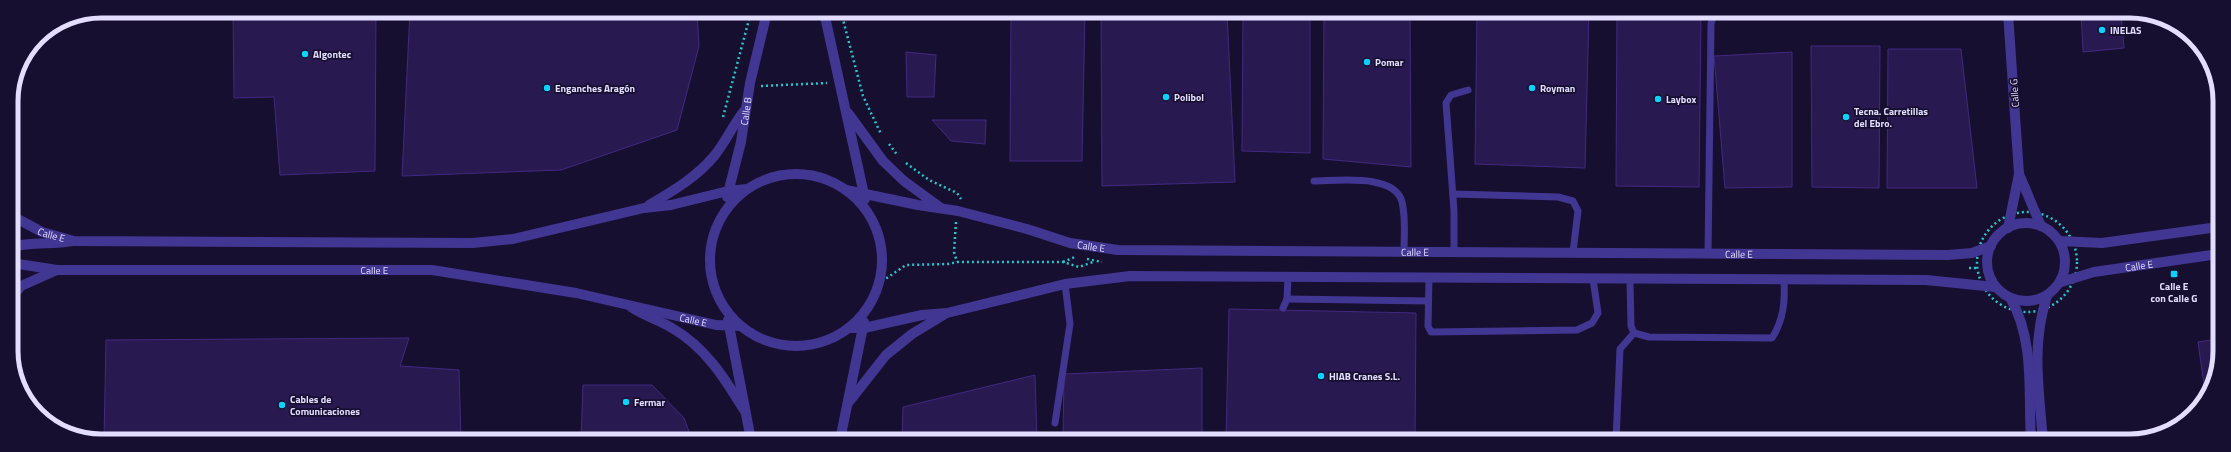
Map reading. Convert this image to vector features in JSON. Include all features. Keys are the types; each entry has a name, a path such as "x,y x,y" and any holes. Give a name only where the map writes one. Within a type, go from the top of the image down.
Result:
{"street":[{"name":"Calle B","path":"726,210 728,191 742,133 744,111 766,18"},
{"path":"825,18 848,113 850,134 865,193 865,210"},
{"name":"Calle G","path":"2008,18 2019,174 2008,228"},
{"name":"Calle E","path":"644,208 680,187 703,168 723,144 744,111"},
{"path":"848,113 883,161 904,181 941,208"},
{"path":"804,174 833,182 846,190 865,210 872,221 880,245 882,265 878,284 873,299 864,312 849,328 823,342 795,346 765,341 740,326 727,313 714,289 710,262 714,235 726,210 747,190 774,177 804,174"},
{"name":"Calle G","path":"2019,174 2041,226"},
{"name":"Calle E","path":"18,219 42,232 74,240 404,244 484,243 513,239 644,208 671,205 728,191 747,190"},
{"name":"Calle E","path":"846,190 918,205 941,208 1028,229 1070,243 1106,249 1948,255 1977,251 1991,246"},
{"path":"1995,287 1988,271 1988,254 1991,246 2001,233 2008,228 2024,223 2041,226 2055,235 2060,241 2066,262 2060,282 2047,296 2037,333 2036,355 2042,434"},
{"path":"2060,241 2073,243 2102,243 2213,228"},
{"path":"18,245 34,243 56,244 74,240"},
{"name":"Calle E","path":"2060,282 2094,272 2213,255"},
{"path":"18,264 58,270"},
{"name":"Calle E","path":"18,290 21,286 58,270 432,270 576,292 629,306 649,308 728,326 740,326"},
{"path":"849,328 864,328 922,315 947,313 1065,284 1130,276 1630,280 1926,280 1981,284 1995,287 2011,299 2018,312 2026,340 2031,434"},
{"path":"2011,299 2029,302 2047,296"},
{"path":"629,306 642,315 670,326 695,344 721,373 744,410"},
{"path":"841,434 864,328 864,312"},
{"path":"727,313 728,326 742,389 744,410 750,434"},
{"path":"849,402 875,367 891,350 912,334 947,313"}],"lane":[{"path":"1708,254 1711,24 1712,18"},
{"path":"1454,252 1453,194 1446,103 1451,95 1468,90"},
{"path":"1314,181 1376,181 1393,188 1402,200 1404,252"},
{"path":"1453,194 1558,197 1573,201 1578,211 1573,252"},
{"path":"1284,308 1287,299 1288,277"},
{"path":"1429,278 1428,326 1432,332 1577,330 1592,322 1598,313 1593,279"},
{"path":"1630,280 1631,326 1634,333"},
{"path":"1634,333 1649,337 1772,338 1780,325 1785,302 1784,280"},
{"path":"1055,423 1070,324 1065,284"},
{"path":"1287,299 1428,301"},
{"path":"1616,434 1620,349 1634,333"}],"path":[{"path":"722,119 734,80 750,18"},
{"path":"842,18 857,76 870,114 889,145 918,173 959,194 960,202"},
{"path":"759,86 766,87 833,82"},
{"path":"2036,212 2046,215 2062,226 2073,243 2077,261 2075,277 2066,294 2051,306 2042,310 2018,312 1996,303 1981,284 1976,268 1977,251 1987,231 1997,221 2010,214 2036,212"},
{"path":"956,221 954,252 957,262"},
{"name":"Calle E","path":"1063,262 1078,257"},
{"name":"Calle E","path":"878,284 906,265 948,264 957,262 1063,262 1079,267 1092,262 1082,258"}],"building":[{"name":"Algontec","path":"233,18 376,18 375,171 280,175 274,97 234,98"},
{"name":"Enganches Aragón","path":"410,18 697,18 699,46 677,130 561,170 402,176"},
{"path":"1011,18 1085,18 1082,161 1010,161"},
{"name":"Polibol","path":"1101,18 1227,18 1235,182 1102,186"},
{"path":"1243,18 1310,18 1310,153 1242,151"},
{"name":"Pomar","path":"1324,18 1410,18 1411,167 1323,159"},
{"name":"Royman","path":"1477,18 1589,18 1585,168 1475,164"},
{"name":"Laybox","path":"1617,18 1701,18 1699,187 1616,186"},
{"name":"INELAS","path":"2081,18 2121,18 2124,48 2083,52"},
{"name":"Tecna. Carretillas del Ebro.","path":"1811,46 1880,46 1879,188 1812,187"},
{"path":"1888,49 1961,49 1977,188 1887,188"},
{"path":"906,52 936,55 934,97 907,97"},
{"path":"1792,52 1792,187 1725,188 1714,56"},
{"path":"932,120 986,120 985,144 951,141"},
{"name":"HIAB Cranes S.L.","path":"1229,309 1416,313 1415,434 1226,434"},
{"name":"Cables de Comunicaciones","path":"409,338 400,366 459,370 461,434 104,434 106,340"},
{"path":"2213,340 2212,362 2209,378 2204,387 2198,342"},
{"path":"1202,368 1202,434 1063,434 1064,374"},
{"path":"1035,375 1037,434 902,434 903,407"},
{"name":"Fermar","path":"583,385 652,385 684,418 690,434 581,434"}],"place":[{"name":"INELAS","path":"2102,30"},
{"name":"Algontec","path":"305,54"},
{"name":"Pomar","path":"1367,62"},
{"name":"Enganches Aragón","path":"547,88"},
{"name":"Royman","path":"1532,88"},
{"name":"Polibol","path":"1166,97"},
{"name":"Laybox","path":"1658,99"},
{"name":"Tecna. Carretillas del Ebro.","path":"1846,117"},
{"name":"Calle E con Calle G","path":"2174,274"},
{"name":"HIAB Cranes S.L.","path":"1321,376"},
{"name":"Fermar","path":"626,402"},
{"name":"Cables de Comunicaciones","path":"282,405"}]}
